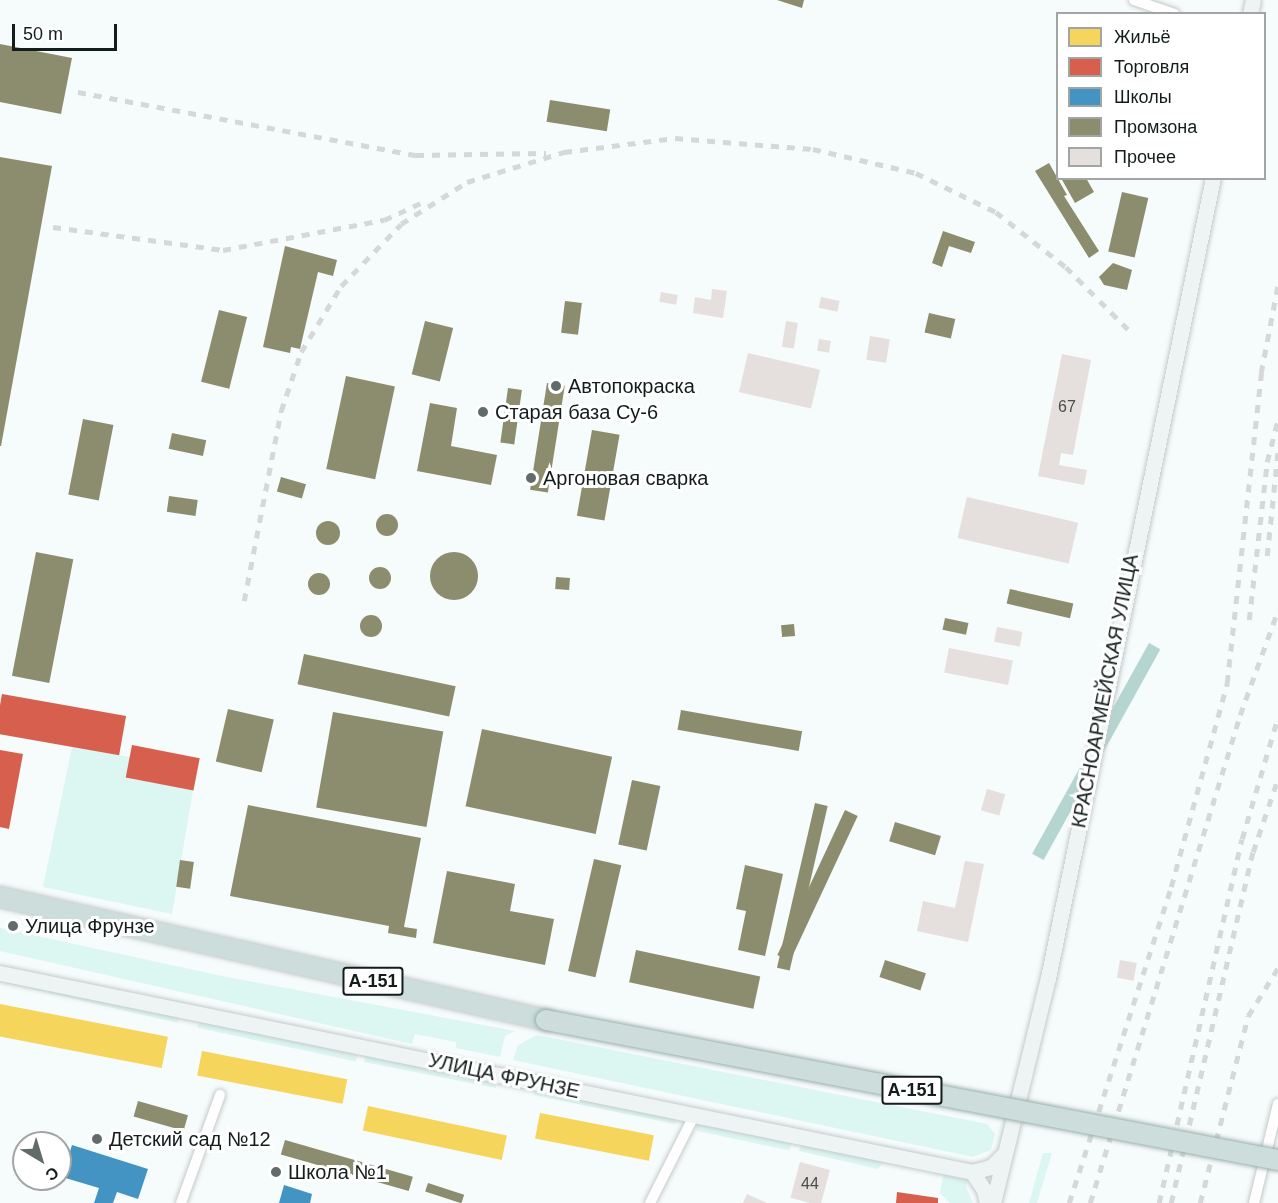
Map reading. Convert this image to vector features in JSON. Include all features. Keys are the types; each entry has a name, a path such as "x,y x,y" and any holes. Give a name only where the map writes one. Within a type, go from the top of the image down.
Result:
{"highway":[{"name":"А-151","path":"0,897 546,1020 1278,1160"}],"main road":[{"name":"КРАСНОАРМЕЙСКАЯ УЛИЦА","path":"993,1203 1048,978 1213,180"},
{"name":"УЛИЦА ФРУНЗЕ","path":"0,974 972,1172"},
{"path":"987,1203 980,1181 972,1172 991,1167 1003,1155"}],"street":[{"path":"1134,0 1169,12"},
{"path":"181,1203 220,1095"},
{"path":"1254,1203 1278,1104"},
{"path":"650,1203 694,1116"}],"shaded area":[{"path":"1149,643 1160,649 1044,860 1032,854"},
{"path":"72,747 130,757 126,777 193,790 172,914 43,887"},
{"path":"0,928 222,976 515,1031 505,1036 500,1057 456,1048 456,1042 415,1034 412,1044 0,951"},
{"path":"3,977 179,1017 178,1023 2,982"},
{"path":"199,1020 357,1054 356,1062 197,1028"},
{"path":"537,1035 987,1124 995,1134 991,1150 973,1157 513,1060 518,1045"},
{"path":"366,1055 450,1073 450,1077 497,1082 496,1088 364,1062"},
{"path":"535,1090 678,1117 675,1124 534,1095"},
{"path":"698,1123 791,1143 789,1151 696,1131"},
{"path":"802,1145 885,1161 878,1169 799,1151"},
{"path":"1043,1153 1052,1153 1037,1203 1029,1203"},
{"path":"944,1171 968,1178 966,1187 973,1203 950,1203 940,1193"}],"building: Жильё":[{"path":"0,1004 168,1037 162,1068 0,1037"},
{"path":"202,1051 347,1079 343,1104 197,1076"},
{"path":"368,1106 507,1136 502,1160 363,1130"},
{"path":"540,1113 654,1135 649,1161 535,1139"}],"building: Торговля":[{"path":"2,694 126,716 119,755 0,734"},
{"path":"132,745 200,758 193,791 126,777"},
{"path":"0,750 23,754 9,829 0,827"},
{"path":"897,1192 938,1198 938,1203 896,1203"}],"building: Школы":[{"path":"72,1145 148,1169 138,1199 117,1192 113,1203 94,1203 99,1188 72,1180"},
{"path":"284,1185 312,1194 310,1203 279,1203"}],"building: Промзона":[{"path":"777,0 804,0 802,8"},
{"path":"0,44 72,58 61,114 0,102"},
{"path":"550,100 610,110 607,131 547,122"},
{"path":"0,157 52,166 1,446 0,446"},
{"path":"1049,163 1056,180 1059,180 1067,195 1064,196 1099,251 1089,258 1035,171"},
{"path":"1062,180 1087,180 1094,192 1075,203"},
{"path":"1122,192 1148,198 1135,258 1108,251"},
{"path":"943,231 975,242 971,253 949,246 942,267 932,263"},
{"path":"285,246 337,260 333,276 318,272 300,349 291,347 290,353 263,347"},
{"path":"1113,263 1132,270 1127,290 1104,285 1099,277"},
{"path":"565,301 582,303 578,335 561,333"},
{"path":"219,310 247,317 229,389 201,382"},
{"path":"929,313 955,319 951,339 925,332"},
{"path":"425,321 453,328 440,381 412,374"},
{"path":"346,376 395,386 375,479 326,469"},
{"path":"547,383 565,386 548,492 530,490"},
{"path":"508,388 522,390 514,444 500,442"},
{"path":"430,403 457,408 451,446 497,455 491,485 417,471"},
{"path":"83,419 113,425 99,501 68,495"},
{"path":"592,430 620,435 604,521 577,516"},
{"path":"172,433 206,440 203,456 169,449"},
{"path":"281,477 306,484 302,499 277,491"},
{"path":"169,496 198,500 195,516 167,512"},
{"path":"383,514 391,514 398,521 398,529 391,536 383,536 376,529 376,521"},
{"path":"328,521 336,525 340,533 336,541 328,545 320,541 316,533 320,525"},
{"path":"36,552 73,559 49,683 12,676"},
{"path":"449,552 459,552 471,559 478,571 478,581 471,593 459,600 449,600 434,589 430,581 430,571 441,556"},
{"path":"380,567 388,570 391,578 388,586 380,589 372,586 369,578 372,570"},
{"path":"315,573 323,573 330,580 330,588 323,595 315,595 308,588 308,580"},
{"path":"556,577 570,578 569,590 555,589"},
{"path":"1010,589 1073,604 1070,618 1007,604"},
{"path":"367,615 375,615 382,622 382,630 375,637 367,637 360,630 360,622"},
{"path":"945,618 968,623 966,635 943,630"},
{"path":"794,624 795,636 782,637 781,625"},
{"path":"304,654 456,686 449,717 298,684"},
{"path":"228,709 274,720 262,772 216,762"},
{"path":"681,710 802,731 799,751 678,730"},
{"path":"333,712 443,731 426,827 316,808"},
{"path":"482,729 612,757 596,834 466,806"},
{"path":"632,780 660,786 647,851 618,845"},
{"path":"815,803 828,806 790,971 777,968"},
{"path":"248,805 421,838 404,927 417,929 416,938 388,933 389,926 230,896"},
{"path":"845,810 858,816 790,961 777,955"},
{"path":"895,822 941,836 935,855 889,841"},
{"path":"594,859 621,865 595,977 568,971"},
{"path":"180,860 194,862 190,889 176,887"},
{"path":"745,865 783,874 765,956 738,950 746,911 736,909"},
{"path":"447,871 515,884 510,911 554,919 545,965 433,943"},
{"path":"636,950 760,976 753,1009 629,982"},
{"path":"885,960 926,973 920,990 879,977"},
{"path":"138,1101 188,1115 184,1131 134,1116"},
{"path":"285,1140 413,1177 409,1191 281,1154"},
{"path":"428,1183 464,1195 460,1203 425,1192"}],"building: Прочее":[{"path":"712,289 727,291 723,318 693,313 695,297 711,300"},
{"path":"661,292 678,295 676,305 659,302"},
{"path":"821,297 840,301 837,312 819,308"},
{"path":"786,321 798,323 794,349 782,347"},
{"path":"870,336 890,339 886,363 866,360"},
{"path":"819,339 831,341 829,353 817,351"},
{"path":"748,353 820,370 811,409 739,392"},
{"path":"1062,354 1091,360 1073,455 1061,453 1059,465 1087,470 1084,485 1038,476"},
{"path":"967,497 1078,523 1069,564 958,538"},
{"path":"997,627 1023,632 1020,647 994,642"},
{"path":"949,648 1013,660 1008,685 944,673"},
{"path":"987,789 1005,794 999,815 981,810"},
{"path":"965,861 984,864 968,942 917,931 923,901 955,908"},
{"path":"1120,960 1137,963 1134,981 1117,978"},
{"path":"800,1162 830,1170 821,1203 810,1203 790,1198"},
{"path":"747,1194 767,1203 743,1203"}],"railway":[{"path":"78,92 416,155 546,153"},
{"path":"244,601 281,411 301,352 341,286 401,224 467,182 564,152 675,138 813,149 916,173 996,212 1066,267 1128,329"},
{"path":"53,227 223,250 384,220 421,203"},
{"path":"1069,1203 1171,887 1227,683 1261,373 1278,284"},
{"path":"1249,620 1267,462 1278,419"},
{"path":"1267,556 1278,449"},
{"path":"1090,1203 1240,715 1278,610"},
{"path":"1159,1203 1242,839 1278,717"},
{"path":"1171,1203 1253,852 1278,778"},
{"path":"1200,1203 1248,1016 1278,968"}],"place":[{"name":"Автопокраска","path":"556,386"},
{"name":"Старая база Су-6","path":"483,412"},
{"name":"Аргоновая сварка","path":"531,478"},
{"name":"Улица Фрунзе","path":"13,926"},
{"name":"Детский сад №12","path":"97,1139"},
{"name":"Школа №1","path":"276,1172"}]}
